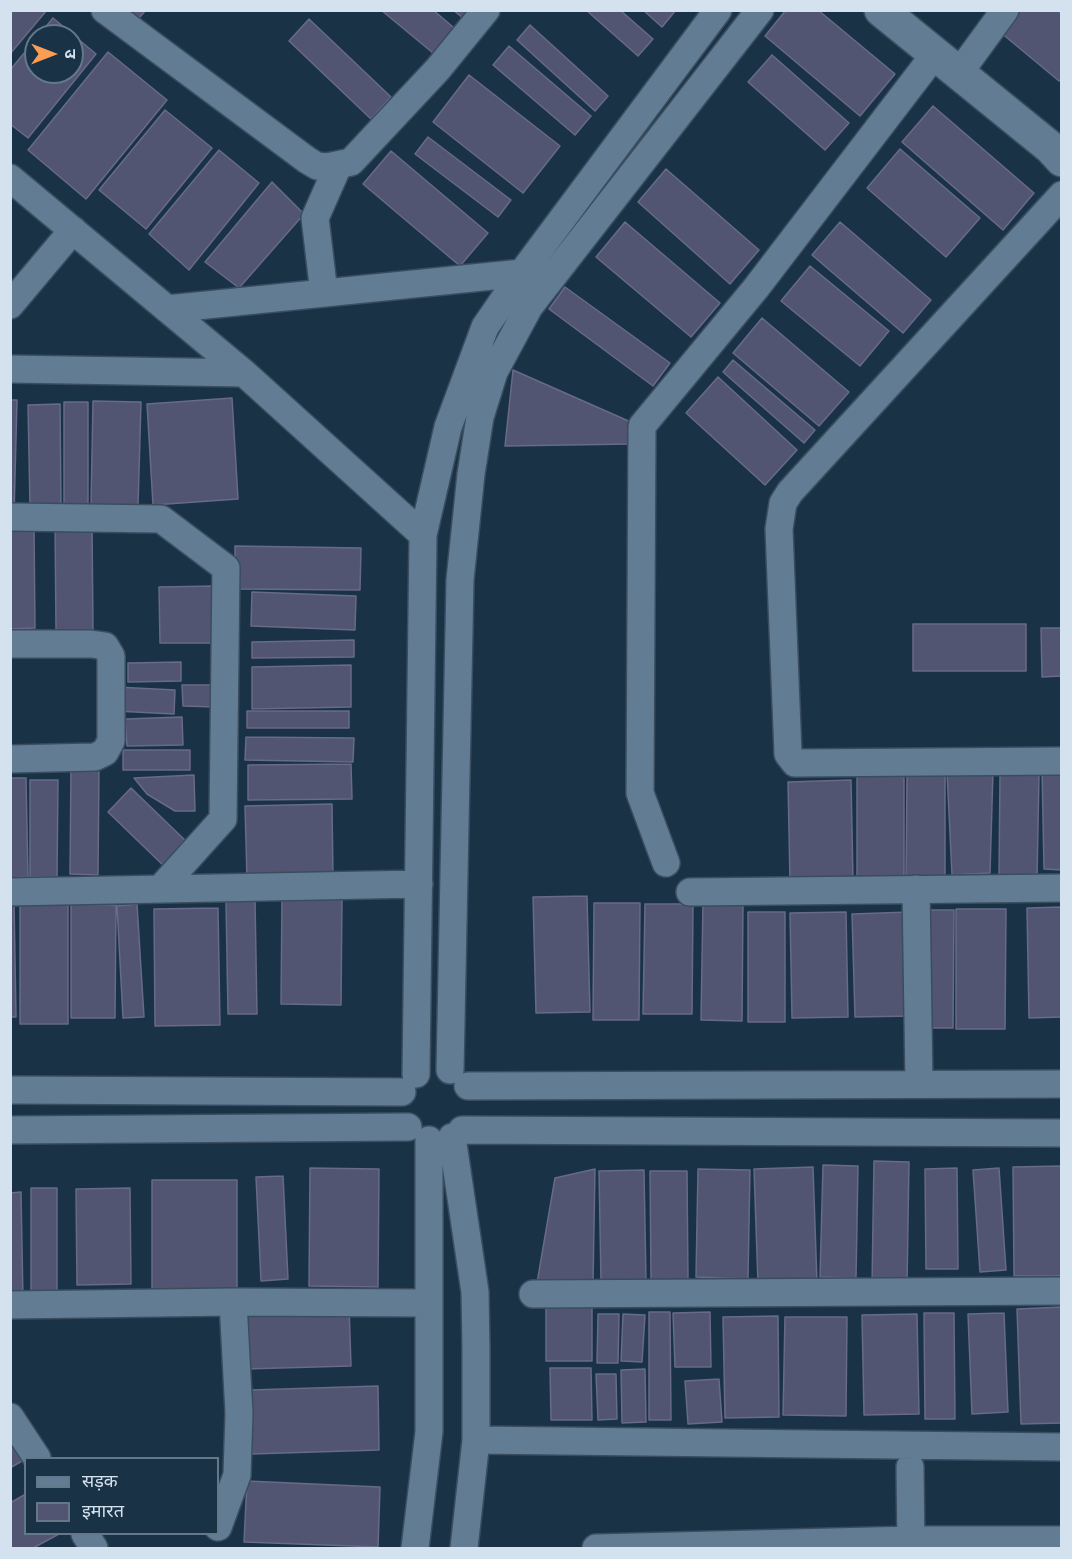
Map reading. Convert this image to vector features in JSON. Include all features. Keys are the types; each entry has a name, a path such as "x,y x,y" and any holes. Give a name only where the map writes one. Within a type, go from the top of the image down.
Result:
{"street":[{"path":"105,10 317,166 338,166 351,162 438,69 486,10"},
{"path":"438,1134 402,1116 401,1104 409,1083 419,884 423,535 448,427 485,327 522,273 718,10"},
{"path":"438,1134 469,1120 473,1108 472,1096 459,1078 460,580 471,474 480,417 494,372 529,307 760,10"},
{"path":"881,10 1051,148 1062,160"},
{"path":"666,863 640,794 642,426 947,64 1005,10"},
{"path":"324,293 315,218 338,166"},
{"path":"10,178 244,373 423,535"},
{"path":"1062,195 790,492 783,503 779,529 788,753 795,763 1062,761"},
{"path":"10,305 73,230"},
{"path":"167,309 522,273"},
{"path":"10,369 244,373"},
{"path":"10,517 161,519 226,568 223,819 160,890"},
{"path":"10,644 91,644 105,646 111,656 111,741 105,753 95,757 10,759"},
{"path":"10,892 419,884"},
{"path":"690,892 1062,888"},
{"path":"916,890 919,1084"},
{"path":"10,1090 409,1083 427,1069 439,1068 459,1078 1062,1084"},
{"path":"10,1130 438,1134 1062,1132"},
{"path":"415,1548 429,1432 428,1303 438,1134"},
{"path":"438,1134 475,1292 476,1440 464,1548"},
{"path":"534,1294 1062,1291"},
{"path":"10,1305 233,1302 428,1303"},
{"path":"219,1524 237,1475 239,1413 233,1302"},
{"path":"10,1417 36,1457"},
{"path":"476,1440 1062,1447"},
{"path":"910,1467 911,1544"},
{"path":"86,1535 94,1548"},
{"path":"596,1548 1062,1540"}],"building":[{"path":"10,10 47,10 35,24 24,24 24,37 10,54"},
{"path":"114,10 146,10 132,26"},
{"path":"381,10 433,10 459,32 439,58"},
{"path":"453,10 477,10 468,22"},
{"path":"586,10 620,10 653,39 638,56"},
{"path":"643,10 676,10 662,27"},
{"path":"786,10 818,10 895,74 860,116 765,36"},
{"path":"1019,10 1057,10 1062,14 1062,78 1059,81 1000,32"},
{"path":"53,18 60,24 48,24"},
{"path":"309,19 391,97 371,119 289,41"},
{"path":"530,25 608,96 595,111 517,40"},
{"path":"84,44 96,54 84,69"},
{"path":"509,46 591,116 575,135 493,65"},
{"path":"108,52 167,100 86,199 28,150"},
{"path":"24,53 24,84 72,84 28,138 10,124 10,70"},
{"path":"772,55 849,123 825,150 748,82"},
{"path":"469,75 560,146 523,193 433,122"},
{"path":"933,106 1034,193 1003,230 902,142"},
{"path":"165,110 212,148 146,229 99,190"},
{"path":"428,137 511,200 498,217 415,154"},
{"path":"900,149 980,218 946,257 867,188"},
{"path":"219,150 259,183 189,270 149,234"},
{"path":"391,151 488,233 460,266 363,184"},
{"path":"666,169 759,250 730,284 638,202"},
{"path":"272,182 304,214 239,288 205,262"},
{"path":"625,222 720,303 691,337 596,257"},
{"path":"840,222 931,300 903,333 812,255"},
{"path":"810,266 889,331 860,366 781,301"},
{"path":"565,287 670,363 653,386 549,309"},
{"path":"762,318 849,392 819,426 733,353"},
{"path":"733,360 815,430 804,443 723,372"},
{"path":"513,370 633,423 632,444 505,446"},
{"path":"718,377 797,450 765,485 686,413"},
{"path":"232,398 238,499 153,505 147,404"},
{"path":"10,400 17,400 14,515 10,515"},
{"path":"93,401 141,402 138,506 91,505"},
{"path":"64,402 88,402 88,510 64,510"},
{"path":"60,404 61,506 30,507 28,405"},
{"path":"55,522 92,522 93,630 56,630"},
{"path":"34,526 35,628 10,629 10,527"},
{"path":"235,546 361,548 360,590 235,589"},
{"path":"214,586 215,643 160,643 159,587"},
{"path":"252,592 356,596 355,630 251,626"},
{"path":"913,624 1026,624 1026,671 913,671"},
{"path":"1041,628 1062,628 1062,676 1042,677"},
{"path":"354,640 354,657 252,658 252,642"},
{"path":"181,662 181,681 128,682 128,663"},
{"path":"351,665 351,707 252,709 252,667"},
{"path":"182,685 215,685 216,707 183,706"},
{"path":"116,687 175,690 174,714 115,711"},
{"path":"247,711 349,711 349,728 247,728"},
{"path":"182,717 183,745 127,746 125,719"},
{"path":"246,737 354,738 353,762 245,760"},
{"path":"123,750 190,750 190,770 123,770"},
{"path":"351,764 352,799 248,800 248,765"},
{"path":"71,766 99,767 98,875 70,874"},
{"path":"857,766 904,766 904,879 857,879"},
{"path":"1042,769 1062,769 1062,870 1044,869"},
{"path":"993,771 990,873 952,875 947,772"},
{"path":"1000,774 1039,775 1037,879 999,878"},
{"path":"194,775 195,811 175,811 147,794 134,778"},
{"path":"907,776 945,776 945,881 906,881"},
{"path":"10,778 26,778 28,877 10,878"},
{"path":"30,780 58,780 57,877 30,877"},
{"path":"851,780 853,880 790,881 788,782"},
{"path":"131,788 190,845 167,869 108,812"},
{"path":"332,804 333,878 247,879 245,806"},
{"path":"587,896 590,1012 536,1013 533,897"},
{"path":"282,898 342,899 341,1005 281,1004"},
{"path":"255,900 257,1014 228,1014 226,901"},
{"path":"10,901 14,901 16,1017 10,1017"},
{"path":"703,901 743,902 742,1021 701,1020"},
{"path":"594,903 640,903 639,1020 593,1020"},
{"path":"20,904 68,904 68,1024 20,1024"},
{"path":"71,904 116,905 115,1018 71,1018"},
{"path":"137,904 144,1017 123,1018 117,906"},
{"path":"645,904 693,904 692,1014 643,1014"},
{"path":"1062,907 1062,1017 1029,1018 1027,908"},
{"path":"218,908 220,1025 155,1026 154,909"},
{"path":"956,909 1006,909 1005,1029 956,1029"},
{"path":"923,910 954,910 953,1028 923,1028"},
{"path":"748,912 785,912 785,1022 748,1022"},
{"path":"846,912 848,1017 792,1018 790,913"},
{"path":"910,912 912,1016 855,1017 852,914"},
{"path":"874,1161 909,1162 907,1286 872,1285"},
{"path":"823,1165 858,1166 856,1278 820,1277"},
{"path":"1062,1166 1062,1276 1014,1276 1013,1167"},
{"path":"813,1167 817,1283 758,1284 754,1169"},
{"path":"310,1168 379,1169 378,1287 309,1286"},
{"path":"957,1168 958,1269 926,1269 925,1169"},
{"path":"999,1168 1006,1270 980,1272 973,1170"},
{"path":"595,1169 593,1283 537,1283 555,1178"},
{"path":"698,1169 750,1170 748,1279 696,1277"},
{"path":"644,1170 646,1281 601,1282 599,1171"},
{"path":"650,1171 687,1171 688,1280 651,1280"},
{"path":"283,1176 288,1279 261,1281 256,1177"},
{"path":"152,1180 237,1180 237,1296 152,1296"},
{"path":"31,1188 57,1188 57,1296 31,1296"},
{"path":"130,1188 131,1284 77,1285 76,1189"},
{"path":"21,1192 23,1300 10,1301 10,1193"},
{"path":"546,1305 592,1305 592,1361 546,1361"},
{"path":"349,1306 351,1366 245,1369 243,1308"},
{"path":"1062,1307 1062,1423 1021,1424 1017,1309"},
{"path":"649,1312 670,1312 671,1420 649,1420"},
{"path":"710,1312 711,1367 675,1367 673,1313"},
{"path":"924,1313 954,1313 955,1419 925,1419"},
{"path":"1004,1313 1008,1412 972,1414 968,1314"},
{"path":"598,1314 619,1314 618,1363 597,1363"},
{"path":"623,1314 645,1315 642,1362 621,1361"},
{"path":"917,1314 919,1414 864,1415 862,1315"},
{"path":"778,1316 779,1417 725,1418 723,1317"},
{"path":"785,1317 847,1317 846,1416 783,1415"},
{"path":"550,1368 591,1368 592,1420 551,1420"},
{"path":"645,1369 646,1422 622,1423 621,1370"},
{"path":"596,1374 616,1374 617,1419 598,1420"},
{"path":"719,1379 722,1422 688,1424 685,1381"},
{"path":"378,1386 379,1450 252,1454 250,1390"},
{"path":"10,1443 22,1461 10,1468"},
{"path":"247,1481 380,1487 378,1547 244,1542"},
{"path":"24,1495 24,1535 57,1535 33,1548 10,1548 10,1503"}]}
